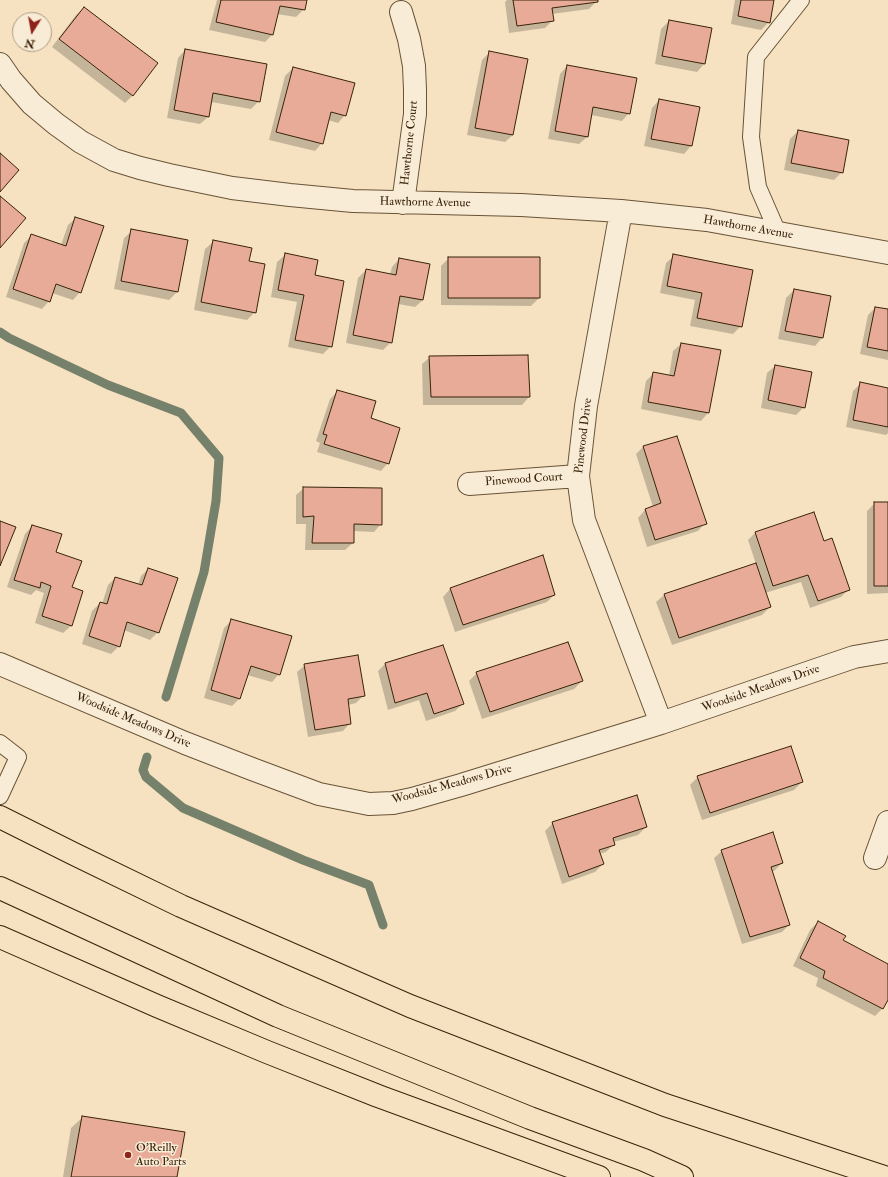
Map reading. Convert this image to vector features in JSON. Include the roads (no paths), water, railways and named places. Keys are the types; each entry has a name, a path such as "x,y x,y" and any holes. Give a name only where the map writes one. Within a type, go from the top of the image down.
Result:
{"highway":[{"path":"0,817 181,906 410,1006 665,1105 884,1177"},
{"path":"0,888 278,1016 530,1118 644,1160 682,1177"},
{"path":"0,937 157,1006 267,1052 378,1096 599,1177"}],"street":[{"name":"Hawthorne Court","path":"401,12 409,40 414,66 415,90 414,114 403,203"},
{"name":"Hawthorne Avenue","path":"0,64 11,80 32,104 81,142 114,160 162,174 232,188 322,198 403,203 521,204 621,210 707,220 888,253"},
{"name":"Pinewood Drive","path":"621,210 586,406 578,476 584,520 661,723"},
{"name":"Pinewood Court","path":"470,484 578,476"},
{"name":"Woodside Meadows Drive","path":"0,664 185,743 252,769 319,794 370,804 393,803 412,799 661,723 854,657 888,651"},
{"path":"875,858 888,822"}],"lane":[{"path":"778,233 758,187 750,137 756,57 801,0"},
{"path":"0,743 18,757 0,796"}],"waterway":[{"path":"0,332 9,338 108,385 181,413 219,458 216,501 204,572 166,697"},
{"path":"147,757 143,770 146,777 183,808 303,860 369,885 383,925"}],"place":[{"name":"O'Reilly Auto Parts","path":"128,1155"}]}
